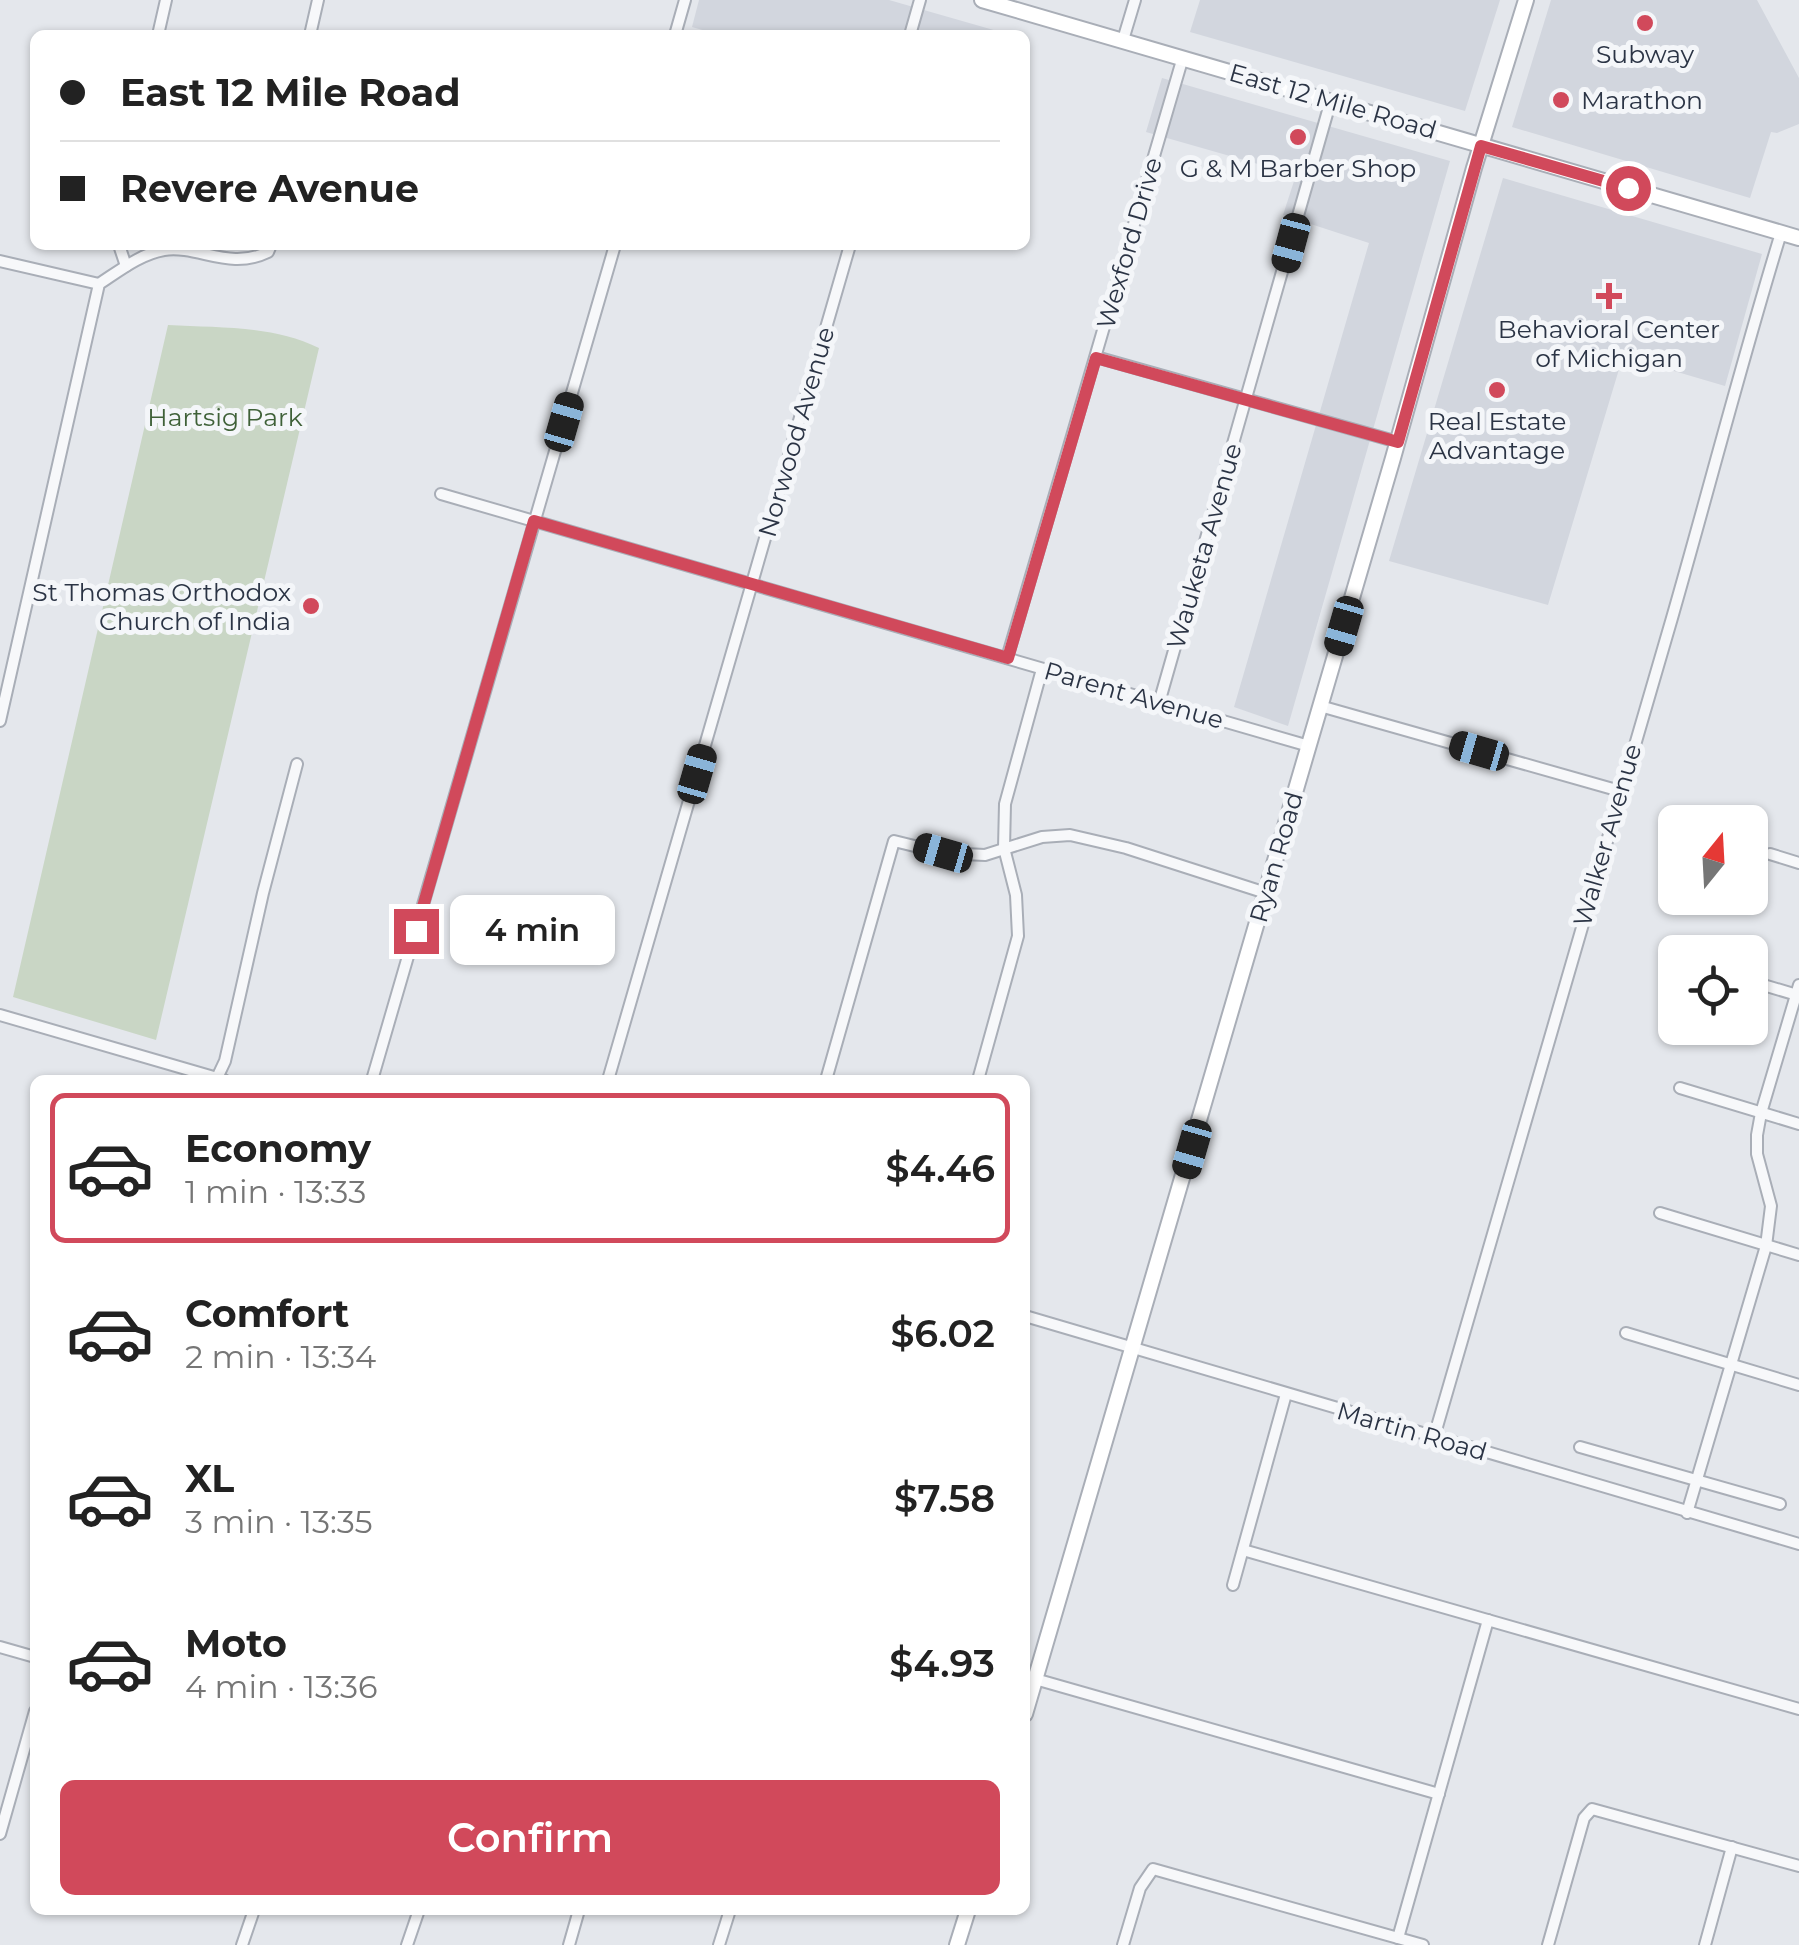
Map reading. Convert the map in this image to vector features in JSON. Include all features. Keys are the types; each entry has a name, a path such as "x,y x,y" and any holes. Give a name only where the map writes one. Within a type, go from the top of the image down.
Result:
{"main road":[{"name":"East 12 Mile Road","path":"982,0 1799,238"},
{"name":"Ryan Road","path":"1030,1696 1526,0"},
{"path":"957,1945 966,1915"}],"street":[{"path":"159,30 166,0"},
{"path":"311,30 318,0"},
{"path":"676,30 685,0"},
{"path":"911,30 920,0"},
{"path":"1123,40 1135,0"},
{"name":"Wexford Drive","path":"1008,658 1183,57"},
{"name":"Wauketa Avenue","path":"1159,702 1331,100"},
{"name":"Walker Avenue","path":"1434,1437 1781,232"},
{"path":"121,250 126,266"},
{"path":"0,721 100,284 144,256 164,250"},
{"path":"174,250 245,260 266,250"},
{"path":"373,1075 613,250"},
{"name":"Norwood Avenue","path":"609,1075 849,250"},
{"path":"0,261 100,284"},
{"path":"1096,358 1398,442"},
{"name":"Parent Avenue","path":"442,494 1309,746"},
{"path":"979,1075 1018,936 1016,895 1004,848 1005,804 1042,669"},
{"path":"1320,706 1620,790"},
{"path":"220,1075 262,893 297,764"},
{"path":"827,1075 894,841 962,856 985,855 1042,837 1070,834 1266,893"},
{"path":"1770,854 1799,862"},
{"path":"1687,1513 1766,1246 1771,1206 1756,1154 1760,1113 1798,991 1768,985"},
{"path":"0,1015 205,1075"},
{"path":"1680,1088 1799,1124"},
{"path":"1660,1213 1799,1255"},
{"name":"Martin Road","path":"1030,1318 1799,1544"},
{"path":"1626,1333 1799,1385"},
{"path":"1233,1584 1286,1394"},
{"path":"1580,1446 1780,1504"},
{"path":"1242,1550 1799,1709"},
{"path":"1398,1938 1488,1620"},
{"path":"0,1647 30,1656"},
{"path":"1035,1679 1439,1794"},
{"path":"0,1834 30,1729"},
{"path":"1548,1945 1588,1812 1598,1810 1799,1866"},
{"path":"1705,1945 1732,1847"},
{"path":"1123,1945 1140,1888 1152,1869 1424,1945"},
{"path":"242,1945 252,1915"},
{"path":"407,1945 416,1915"},
{"path":"568,1945 578,1915"},
{"path":"719,1945 728,1915"}],"shaded area":[{"path":"699,0 889,0 994,30 702,30 692,27"},
{"path":"1200,0 1500,0 1465,111 1190,32"},
{"path":"1551,0 1757,0 1799,78 1799,124 1771,132 1750,198 1512,127"},
{"path":"1162,78 1450,161 1288,726 1234,707 1369,243 1283,215 1296,175 1146,132"},
{"path":"1503,178 1762,254 1725,386 1623,356 1548,605 1389,561"}],"green space":[{"name":"Hartsig Park","path":"168,325 264,331 319,348 156,1040 13,997"}],"place":[{"name":"Subway","path":"1645,23"},
{"name":"Marathon","path":"1561,100"},
{"name":"G & M Barber Shop","path":"1298,137"},
{"name":"Behavioral Center of Michigan","path":"1609,296"},
{"name":"Real Estate Advantage","path":"1497,390"},
{"name":"St Thomas Orthodox Church of India","path":"311,606"}],"route":[{"path":"416,931 534,521 1008,658 1096,358 1398,442 1481,146 1628,188"}]}
